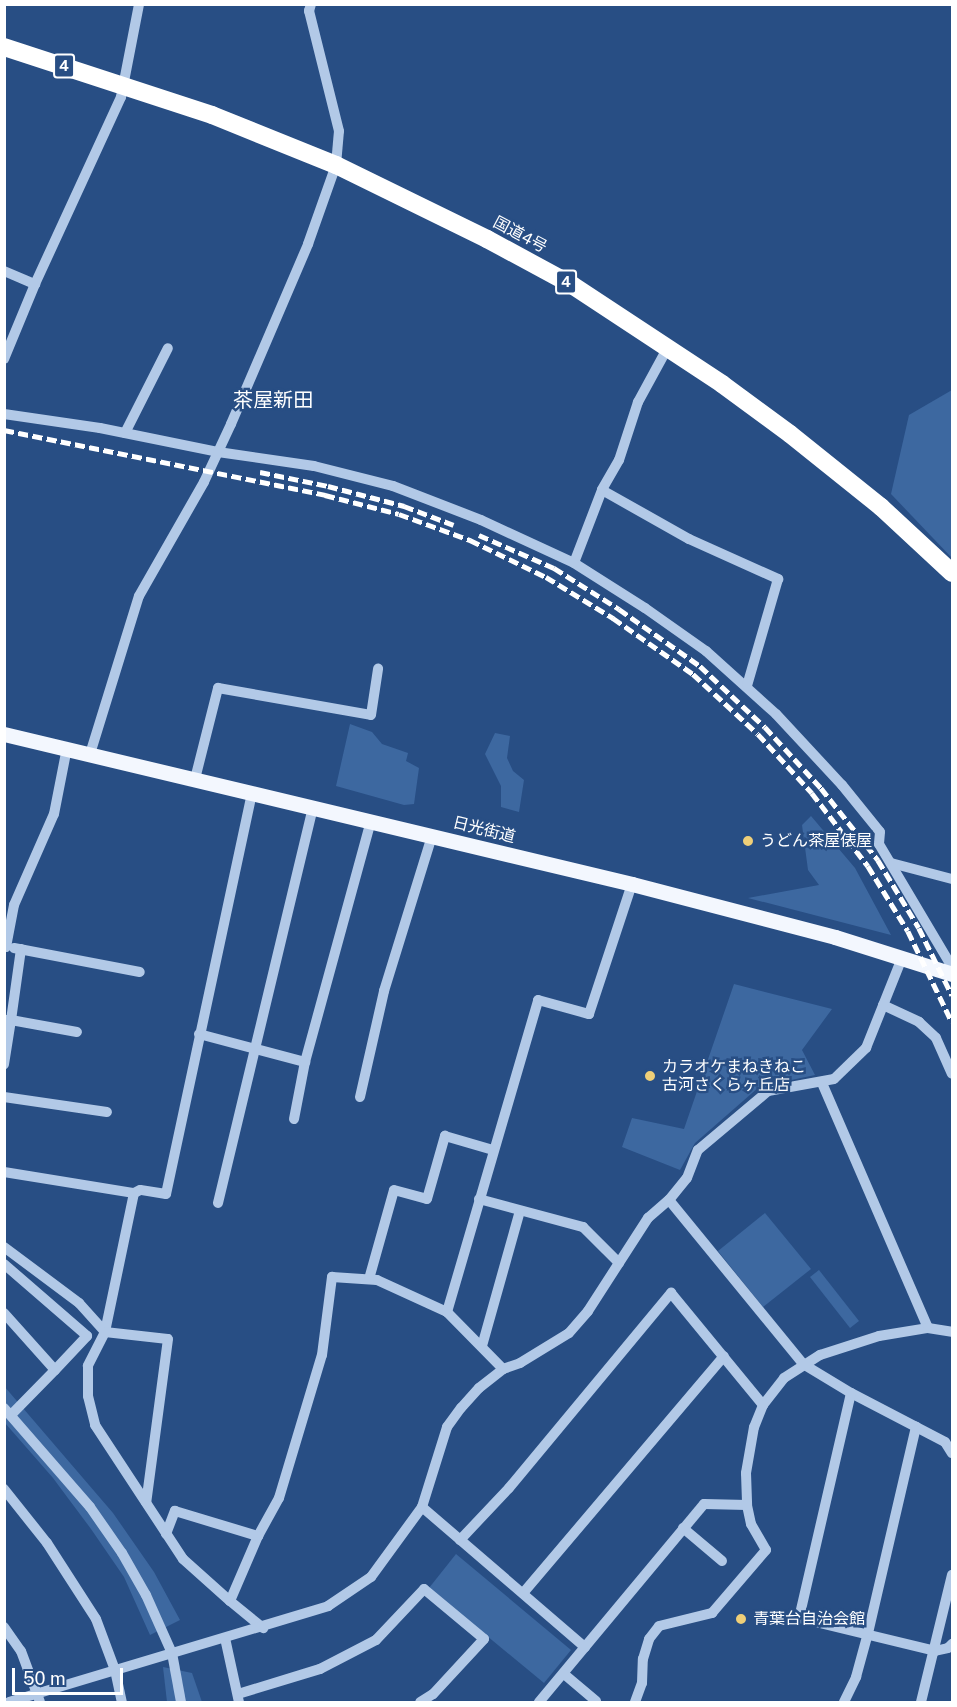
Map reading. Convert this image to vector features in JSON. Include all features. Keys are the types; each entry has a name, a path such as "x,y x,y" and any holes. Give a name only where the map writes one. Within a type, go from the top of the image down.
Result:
{"highway":[{"name":"国道4号","path":"4,47 212,115 336,165 572,285 668,347 826,462 881,507 952,573"}],"main road":[{"name":"日光街道","path":"4,734 632,884 902,958 952,974"}],"street":[{"path":"4,359 35,284 121,97 139,4"},
{"path":"90,754 139,596 204,482 218,452 308,244 336,165 339,131 309,11 311,4"},
{"path":"4,270 35,284"},
{"path":"574,563 602,490 619,460 639,402 668,347"},
{"path":"124,433 168,348"},
{"path":"4,414 124,433 218,452 314,466 393,486 481,520 574,563 680,632 747,686 842,785 880,832 879,844 952,967"},
{"path":"602,490 689,539 778,579 747,686"},
{"path":"195,779 218,688 371,715 378,669"},
{"path":"67,748 54,814 14,904 5,947 140,972"},
{"path":"4,1172 134,1193 140,1190 166,1194 198,1034 252,793"},
{"path":"218,1203 313,808"},
{"path":"294,1119 305,1062 371,821"},
{"path":"360,1097 384,991 432,836"},
{"path":"891,863 952,879"},
{"path":"447,1312 538,1000 589,1014 632,884"},
{"path":"4,1064 8,1020 21,949"},
{"path":"9,1702 39,1698 115,1670 263,1628 328,1606 371,1577 422,1507 447,1427 479,1388 503,1369 519,1363 569,1333 588,1311 648,1218 669,1200 687,1178 698,1150 768,1091 834,1079 866,1048 902,958"},
{"path":"884,1005 919,1022 936,1038 952,1074"},
{"path":"8,1020 76,1032"},
{"path":"198,1034 305,1062"},
{"path":"822,1083 928,1328"},
{"path":"4,1096 107,1112"},
{"path":"369,1279 394,1190 427,1199 445,1136 493,1150"},
{"path":"134,1193 105,1332 88,1366 88,1396 95,1425 183,1559 263,1628"},
{"path":"479,1199 583,1227 619,1263"},
{"path":"669,1200 803,1364 851,1393 945,1442 952,1453"},
{"path":"482,1346 520,1210"},
{"path":"4,1246 79,1303 105,1332 168,1339 146,1503"},
{"path":"7,1270 87,1336 55,1370 8,1411 90,1507 122,1553 146,1594 172,1653 181,1702"},
{"path":"230,1601 258,1536 279,1498 322,1355 332,1277 377,1280 447,1312 503,1369"},
{"path":"460,1540 509,1488 671,1293 763,1405"},
{"path":"4,1313 55,1370"},
{"path":"635,1702 642,1683 643,1659 650,1639 659,1626 712,1613 766,1550 751,1524 747,1505 746,1473 754,1426 763,1405 775,1388 803,1364 820,1355 879,1336 928,1328 952,1332"},
{"path":"524,1592 724,1356"},
{"path":"851,1393 799,1618 935,1651 948,1648 952,1644"},
{"path":"844,1702 856,1677 868,1633 916,1427"},
{"path":"4,1489 9,1502 47,1543 90,1609 115,1670 122,1702"},
{"path":"539,1702 704,1504 747,1505"},
{"path":"422,1507 524,1592 585,1647"},
{"path":"166,1534 175,1511 258,1536"},
{"path":"683,1528 722,1561"},
{"path":"921,1702 952,1575"},
{"path":"225,1638 239,1698 320,1669 376,1640 424,1589 484,1639 433,1694 420,1702"},
{"path":"4,1627 21,1651 39,1698"},
{"path":"564,1674 596,1701"}],"shaded area":[{"path":"952,390 952,558 891,494 909,415"},
{"path":"350,724 372,732 382,744 408,753 406,761 419,768 414,804 404,805 336,786"},
{"path":"495,733 510,736 507,758 513,771 524,780 519,812 501,807 501,786 485,754"},
{"path":"811,816 855,868 891,935 748,898 819,885 808,870 802,825"},
{"path":"734,984 832,1009 802,1050 815,1075 759,1087 695,1143 680,1170 622,1147 632,1118 684,1129"},
{"path":"765,1213 811,1269 763,1307 718,1251"},
{"path":"819,1270 859,1321 850,1328 810,1277"},
{"path":"4,1386 113,1513 154,1572 180,1620 150,1635 124,1577 53,1478 5,1423"},
{"path":"456,1554 571,1650 544,1683 429,1588"},
{"path":"163,1667 192,1673 202,1702 167,1702"}],"railway":[{"path":"4,430 325,495 399,514 470,540 546,577 613,618 693,674 758,734 812,793 868,866 908,931 952,1022"},
{"path":"260,472 328,486 404,506 454,525"},
{"path":"479,535 554,568 619,609 700,666 765,727 821,788 878,860 919,928 952,995"}],"place":[{"name":"うどん茶屋俵屋","path":"748,841"},
{"name":"カラオケまねきねこ 古河さくらヶ丘店","path":"650,1076"},
{"name":"青葉台自治会館","path":"741,1619"}],"district":[{"name":"茶屋新田","path":"273,400"}]}
